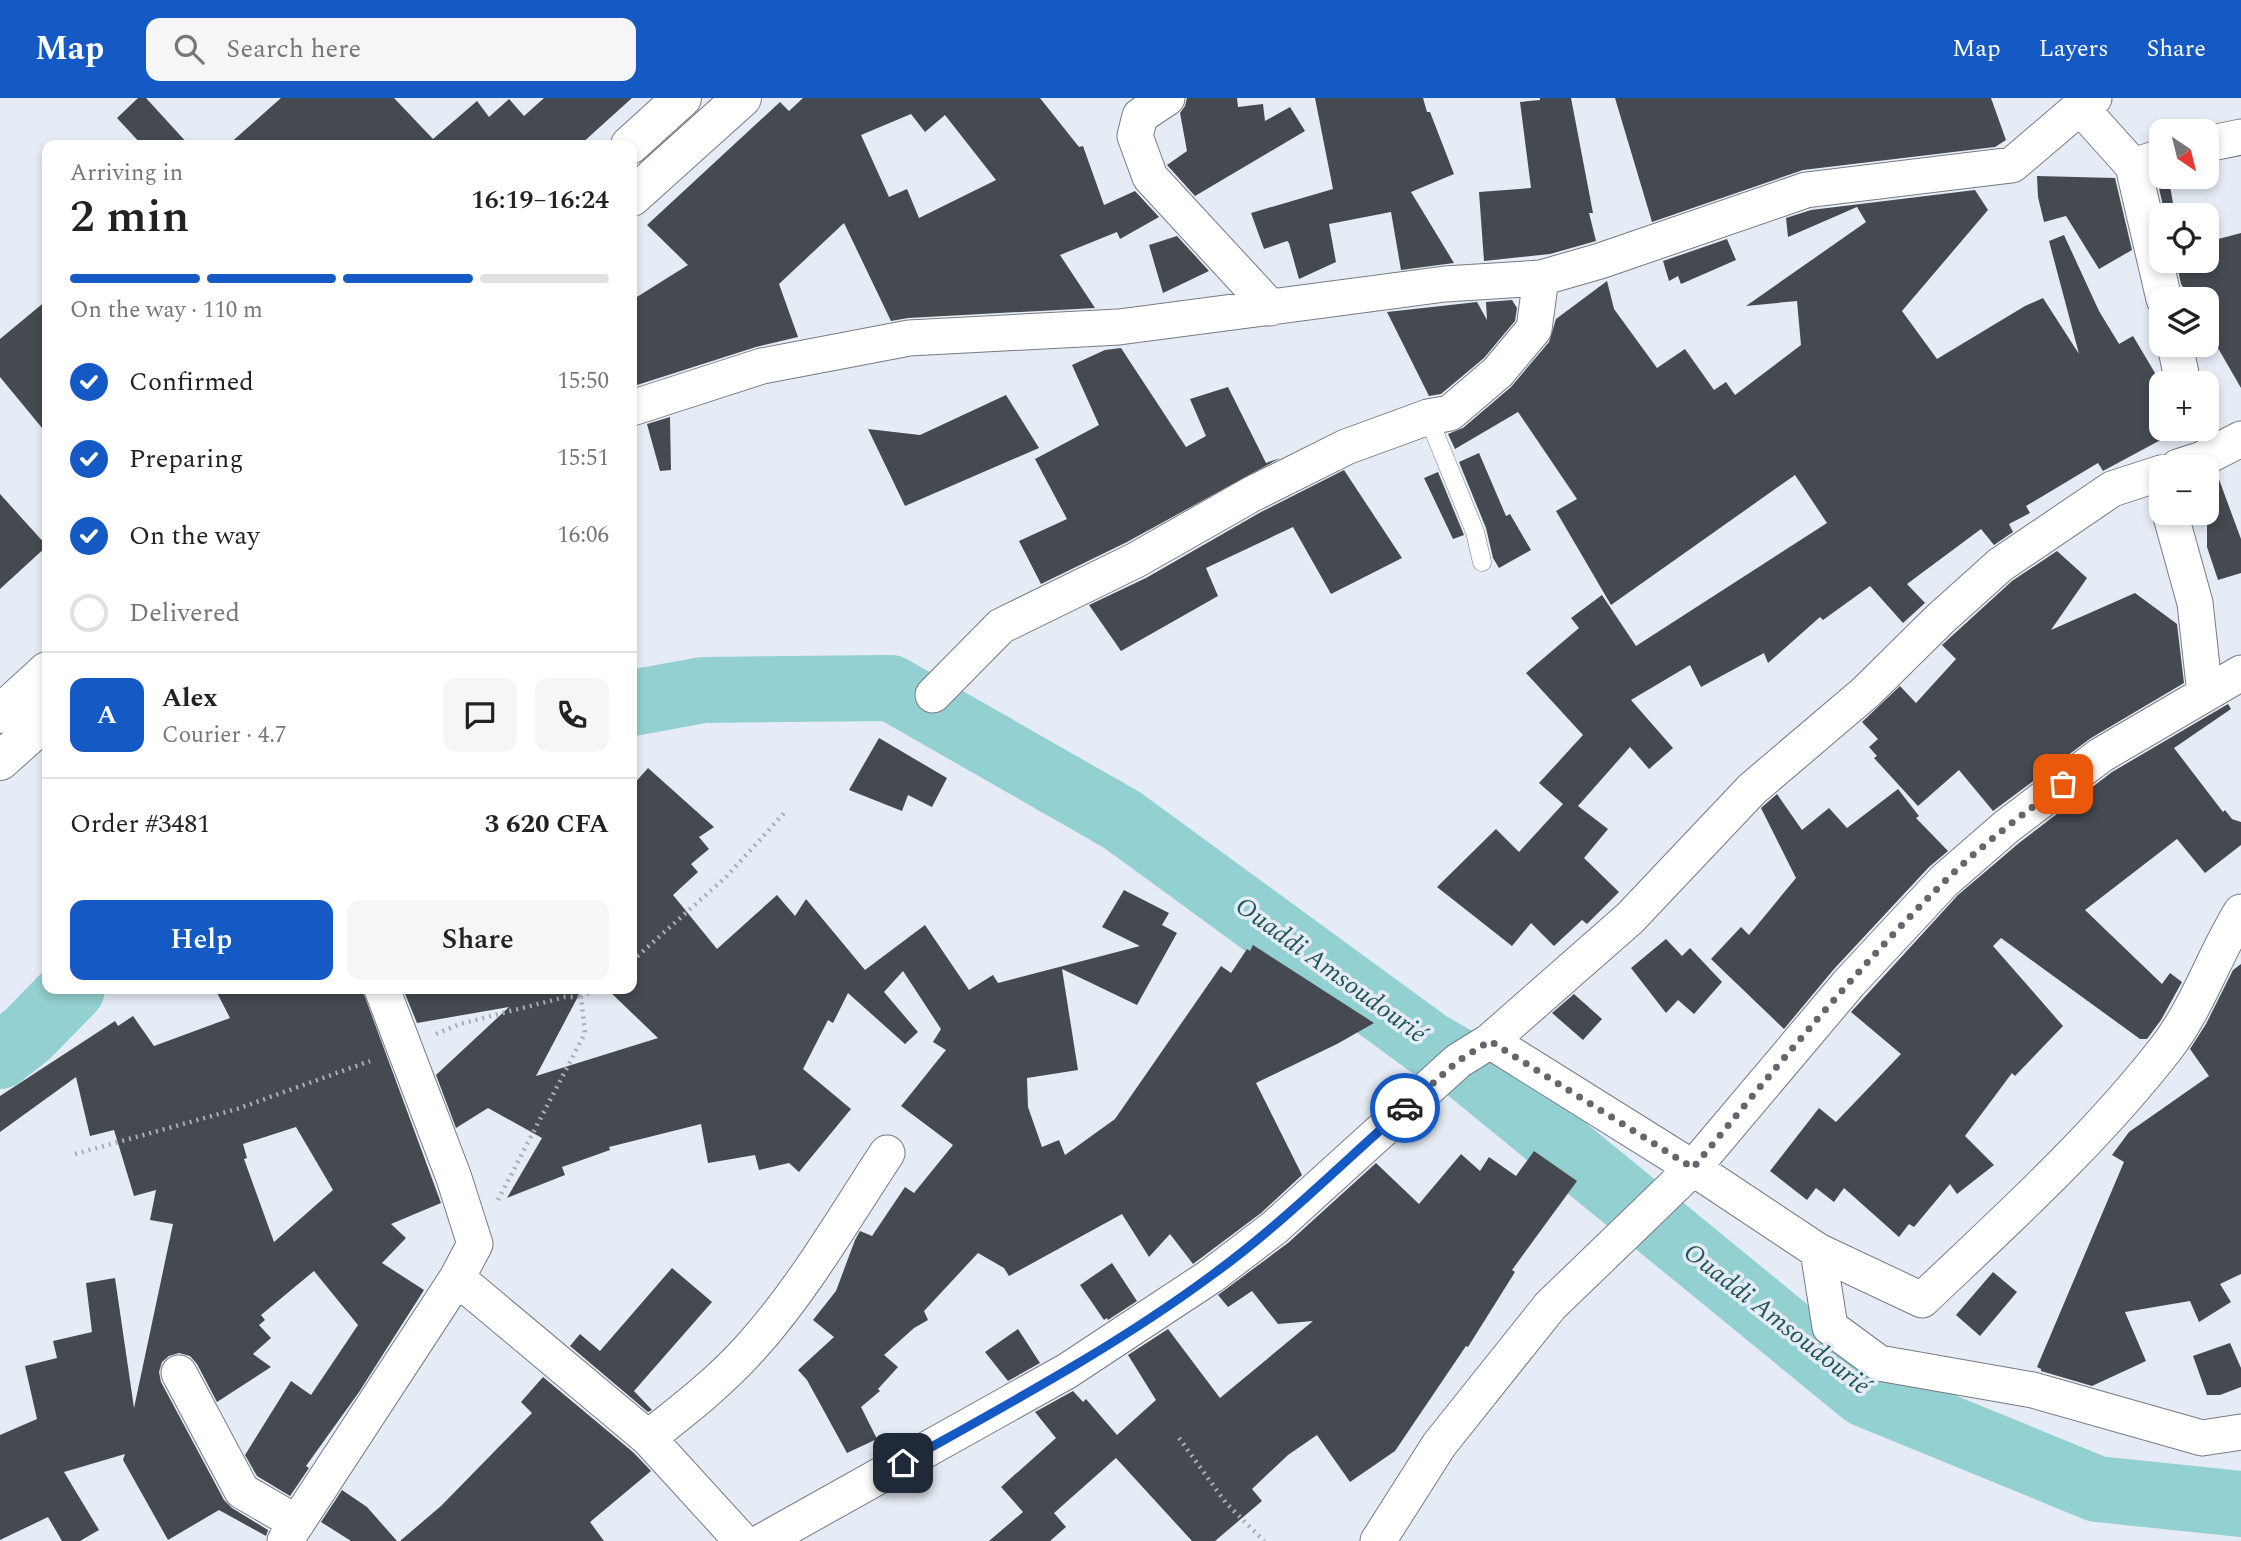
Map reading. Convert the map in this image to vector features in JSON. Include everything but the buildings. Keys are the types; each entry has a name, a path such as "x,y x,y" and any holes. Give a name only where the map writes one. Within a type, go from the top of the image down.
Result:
{"highway":[{"path":"636,140 682,98"},
{"path":"637,192 741,98"},
{"path":"0,714 42,676"},
{"path":"0,761 42,723"}],"street":[{"path":"1167,98 1140,116 1135,136 1150,177 1271,308"},
{"path":"637,406 762,366 909,338 1119,327 1445,284 1541,278 1600,261 1806,190 2012,165 2087,102 2147,162 2163,287"},
{"path":"2219,142 2241,137"},
{"path":"933,695 1001,626 1136,560 1252,494 1346,447 1429,417 1450,413 1498,372 1534,329 1541,278"},
{"path":"2199,455 2241,439"},
{"path":"763,1541 1067,1371 1211,1276 1274,1228 1458,1061 1490,1041 1630,918 1752,789 1866,692 2000,565 2112,489 2149,474"},
{"path":"2173,525 2195,603 2204,694"},
{"path":"1378,1541 1439,1445 1549,1306 1693,1168 1849,983 1944,881 2006,827 2101,755 2241,673"},
{"path":"1490,1041 1693,1168 1818,1251 1922,1300 2037,1190 2121,1102 2168,1046 2193,1006 2222,944 2241,912"},
{"path":"179,1373 242,1491 291,1532 457,1278 475,1244 454,1178 384,994"},
{"path":"648,1438 704,1395 752,1346 792,1297 887,1153"},
{"path":"1818,1251 1830,1327 1879,1363 2033,1390 2202,1438 2241,1432"},
{"path":"457,1278 648,1438 742,1541"}],"lane":[{"path":"1429,417 1475,532 1482,562"}],"path":[{"path":"637,957 726,877 787,810"},
{"path":"75,1154 237,1109 404,1048 460,1024 586,994"},
{"path":"475,1244 585,1033 580,997"},
{"path":"1179,1438 1226,1503 1264,1541"}],"waterway":[{"name":"Ouaddi Amsoudourié","path":"637,702 703,690 891,688 1122,820 1430,1045 1458,1061 1865,1394 2097,1489 2241,1504"},
{"name":"Ouaddi Amsoudourié","path":"0,1056 27,1035 67,994"}],"way so far":[{"path":"1405,1108 1458,1061 1490,1041 1693,1168 1849,983 1944,881 2006,827 2063,784"}],"route":[{"path":"903,1463 1067,1371 1211,1276 1274,1228 1405,1108"}]}
